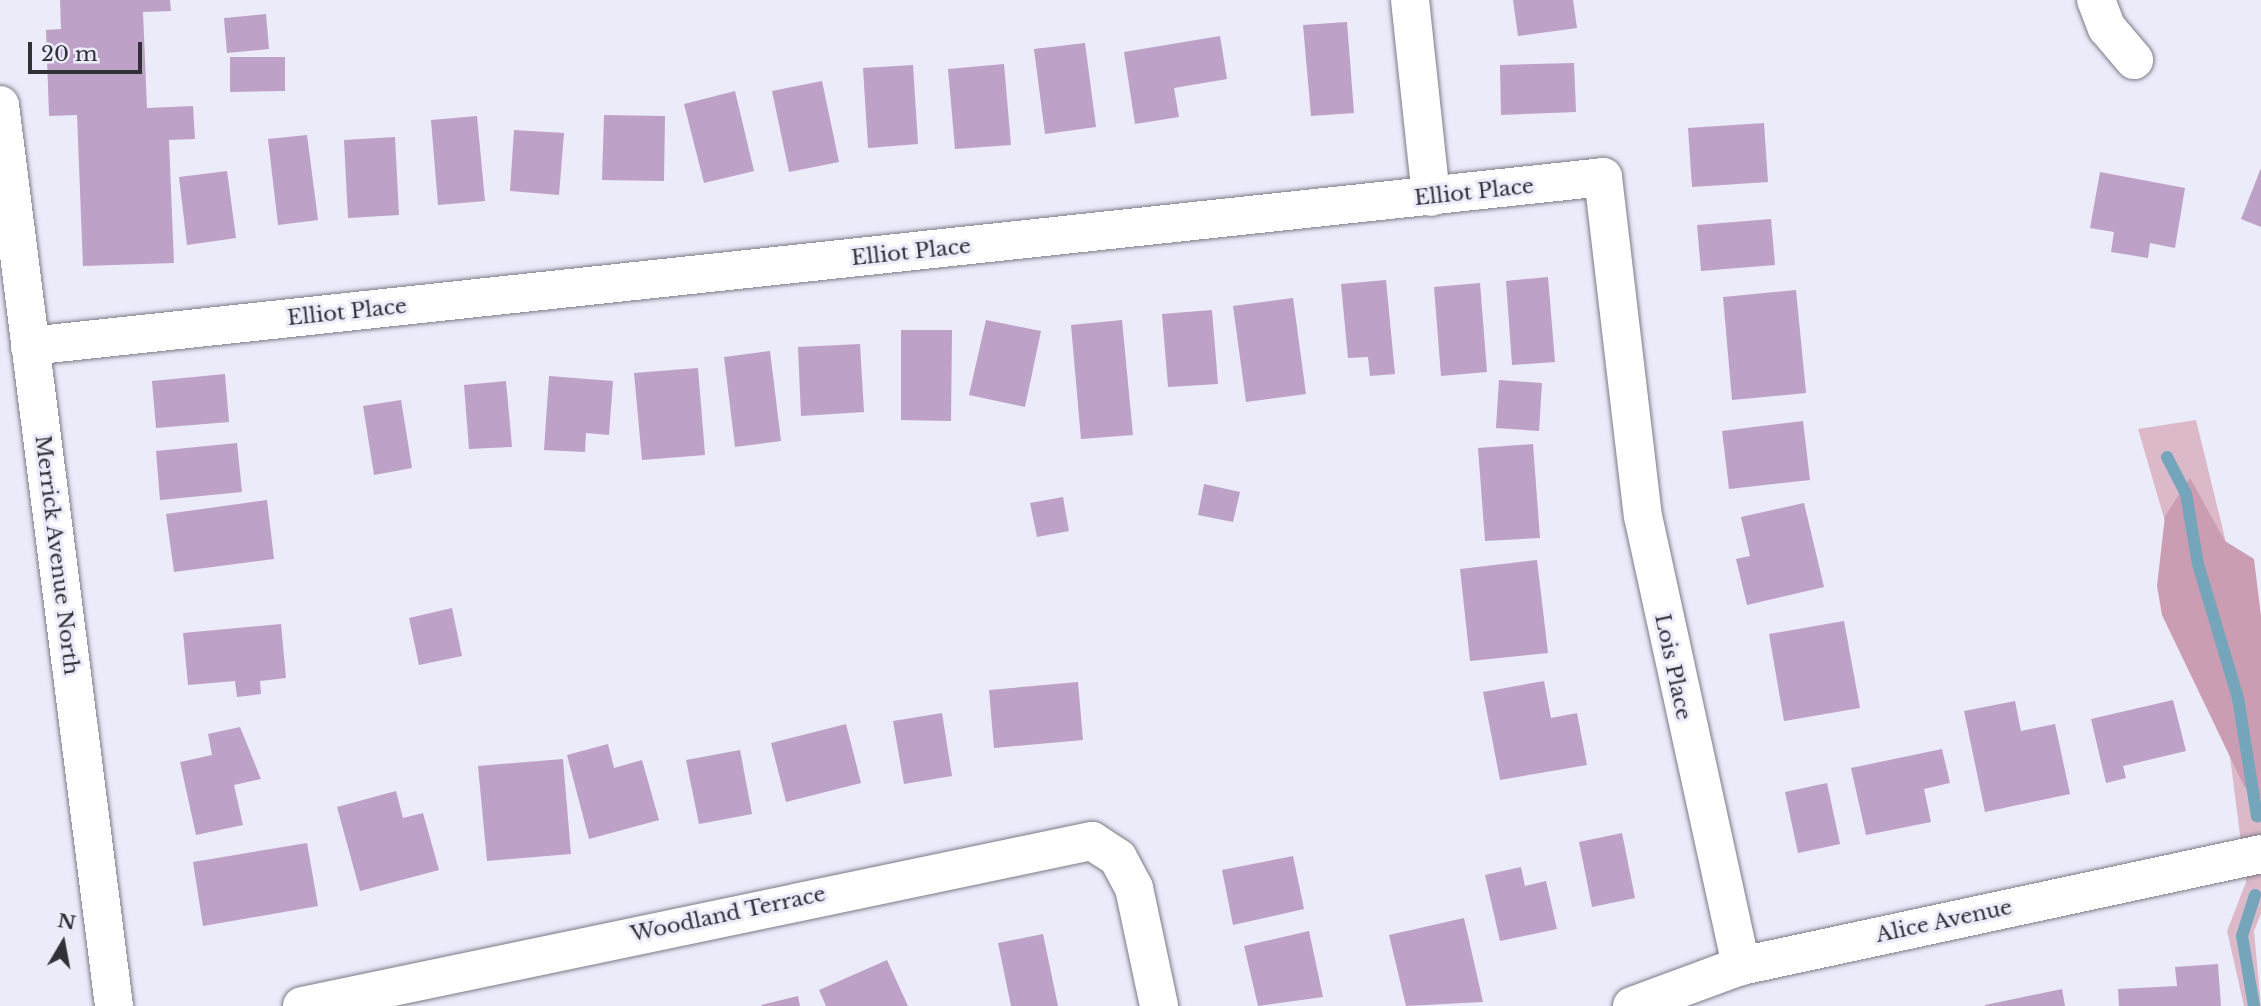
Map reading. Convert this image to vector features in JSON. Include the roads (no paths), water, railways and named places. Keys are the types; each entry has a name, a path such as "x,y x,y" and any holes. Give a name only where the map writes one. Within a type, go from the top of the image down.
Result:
{"street":[{"path":"1410,0 1431,197"},
{"path":"2096,0 2107,28 2134,60"},
{"name":"Merrick Avenue North","path":"0,105 12,297 30,346 114,1006"},
{"name":"Elliot Place","path":"30,346 1603,177 1625,365"},
{"name":"Lois Place","path":"1625,365 1643,516 1669,655 1741,966"},
{"name":"Woodland Terrace","path":"302,1006 1092,842 1118,858 1133,888 1159,1006"},
{"name":"Alice Avenue","path":"1632,1006 1741,966 2261,854"}],"waterway":[{"path":"2167,457 2186,494 2198,564 2238,698 2257,816"},
{"path":"2254,1006 2242,936 2255,895"}]}
